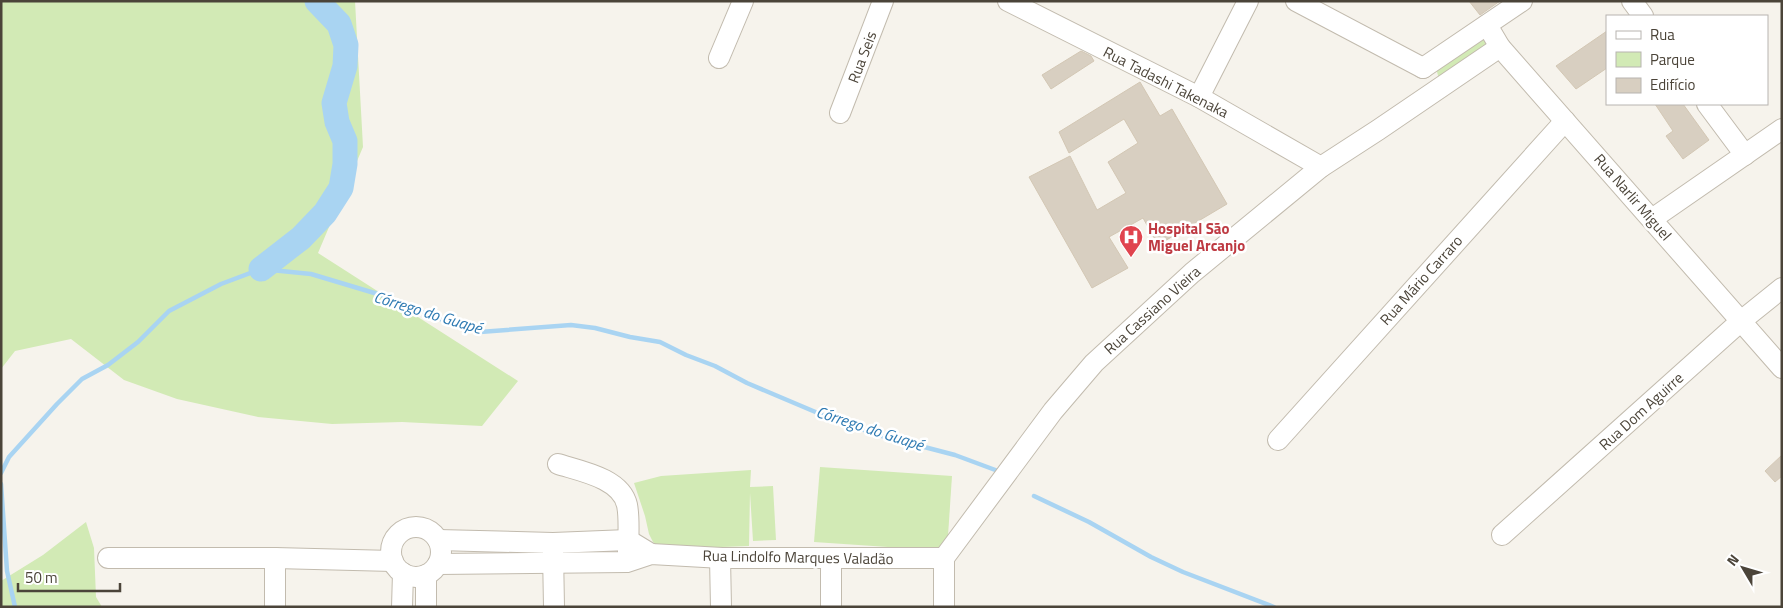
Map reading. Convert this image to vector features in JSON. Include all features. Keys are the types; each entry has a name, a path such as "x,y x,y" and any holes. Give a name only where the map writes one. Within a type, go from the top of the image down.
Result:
{"street":[{"path":"719,58 743,1"},
{"name":"Rua Seis","path":"840,113 883,1"},
{"name":"Rua Tadashi Takenaka","path":"1008,1 1199,97 1321,166"},
{"path":"1199,97 1248,1"},
{"path":"1296,1 1423,68 1431,93"},
{"path":"1423,68 1522,1"},
{"path":"1632,1 1642,15"},
{"name":"Rua Narlir Miguel","path":"1487,25 1500,47 1782,368"},
{"name":"Rua Cassiano Vieira","path":"944,558 1053,411 1094,363 1192,272 1321,166 1378,130 1500,47"},
{"path":"1708,105 1745,155"},
{"name":"Rua Mário Carraro","path":"1278,440 1565,121"},
{"path":"1652,219 1782,129"},
{"name":"Rua Dom Aguirre","path":"1502,535 1741,321 1782,288"},
{"path":"558,464 598,476 621,492 626,504 628,562"},
{"path":"402,607 398,567 391,553 392,545 396,537 409,528 418,527 433,533 441,548 441,556 432,570 426,607"},
{"path":"438,540 553,543 628,540"},
{"name":"Rua Lindolfo Marques Valadão","path":"628,540 651,554"},
{"path":"553,543 554,607"},
{"name":"Rua Lindolfo Marques Valadão","path":"432,570 628,562 651,554 720,558 944,558"},
{"path":"108,558 275,558 398,567 410,577 418,577 432,570"},
{"path":"275,558 275,607"},
{"path":"720,558 720,607"},
{"path":"944,558 944,607"},
{"path":"831,559 831,607"}],"green space":[{"path":"1,1 355,1 363,147 318,253 518,381 482,426 402,422 332,424 258,417 177,399 124,380 71,339 15,351 1,369"},
{"path":"1482,34 1492,50 1440,83 1436,68"},
{"path":"820,467 952,476 947,551 814,542"},
{"path":"751,470 750,487 773,486 776,540 753,541 750,493 749,546 668,549 659,547 653,542 634,483 661,476"},
{"path":"86,522 94,548 96,597 102,607 1,607 1,581 43,555"}],"building":[{"path":"1469,1 1500,1 1480,15"},
{"path":"1606,32 1606,69 1576,89 1556,66"},
{"path":"1081,51 1091,56 1094,61 1051,89 1042,75"},
{"path":"1140,82 1160,116 1172,109 1227,204 1158,245 1143,218 1109,237 1128,268 1092,288 1029,177 1070,156 1097,210 1126,193 1108,162 1138,143 1124,119 1069,153 1059,132"},
{"path":"1656,105 1684,105 1709,140 1683,159 1666,136 1673,131"},
{"path":"1782,455 1782,476 1775,482 1765,471"}],"waterway":[{"path":"261,269 301,238 325,213 341,188 345,164 345,141 337,122 334,103 345,66 346,45 339,24 317,1"},
{"name":"Córrego do Guapé","path":"1,473 9,457 82,379 108,365 138,342 169,311 221,284 261,269 311,274 381,295 462,328 480,332 571,325 595,328 660,342 686,355 715,366 747,383 832,419 882,436 955,455 998,471"},
{"name":"Córrego do Guapé","path":"1,484 7,571 15,607"},
{"name":"Córrego do Guapé","path":"1034,496 1089,522 1151,557 1183,572 1274,607"}],"place":[{"name":"Hospital São Miguel Arcanjo","path":"1131,258"}]}
